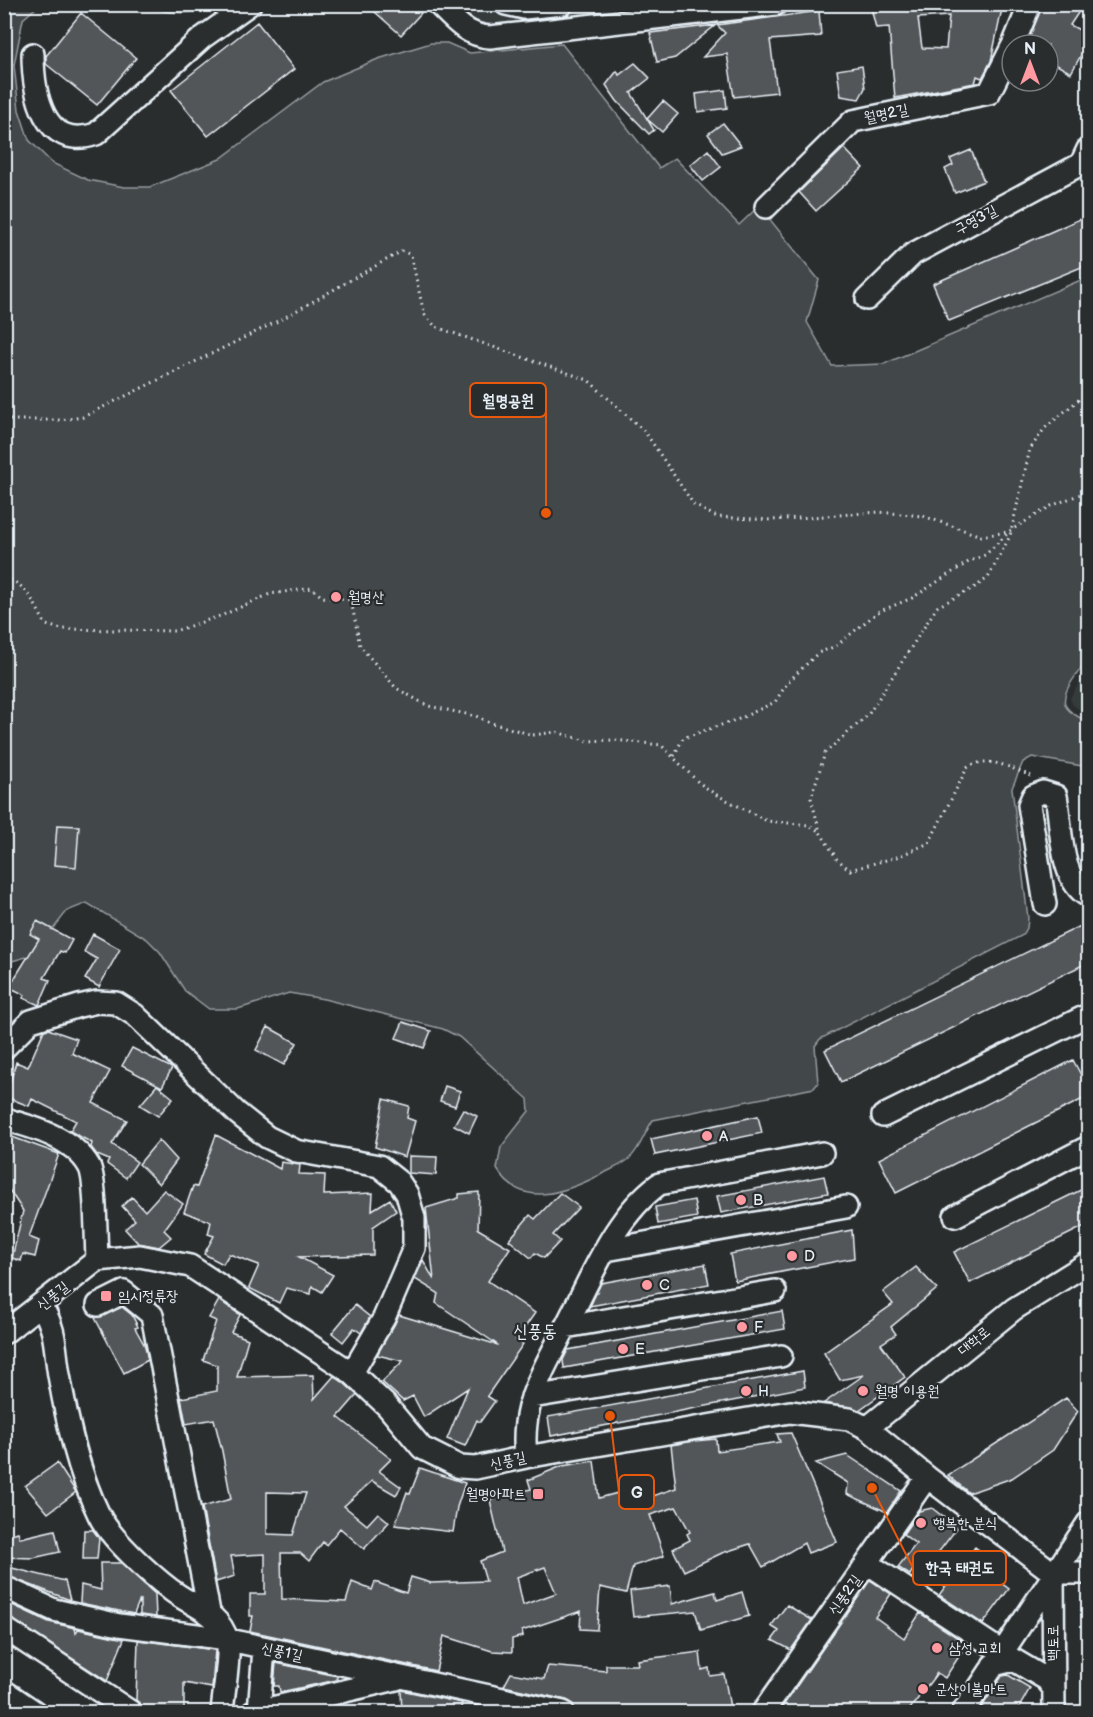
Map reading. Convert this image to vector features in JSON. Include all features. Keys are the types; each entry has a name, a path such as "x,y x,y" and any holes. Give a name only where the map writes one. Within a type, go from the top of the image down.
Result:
{"street":[{"path":"33,54 39,104 50,125 63,134 87,137 96,134 202,38 250,4"},
{"path":"438,4 465,30 481,37 611,14 776,4"},
{"path":"506,4 524,8 562,4"},
{"name":"월명2길","path":"1018,33 1030,4"},
{"name":"월명2길","path":"766,207 853,121 989,93 1000,71"},
{"name":"구영3길","path":"867,299 913,254 1081,164 1089,149"},
{"path":"1045,904 1029,801 1037,793 1043,792 1056,796 1073,883 1089,896"},
{"path":"1037,854 1065,849"},
{"path":"4,1048 31,1021 97,1002 116,1004 135,1015 237,1113 267,1137 296,1150 379,1166 399,1182 408,1194 414,1218 414,1248 384,1318 352,1373"},
{"path":"883,1116 1089,1015"},
{"path":"4,1119 40,1129 80,1154 91,1167 97,1260"},
{"path":"956,1216 1089,1147"},
{"path":"526,1456 525,1427 532,1397 589,1277 632,1212 659,1184 822,1153"},
{"path":"606,1250 846,1207"},
{"name":"신풍길","path":"4,1333 97,1260 140,1257 190,1266 352,1373 387,1406 422,1448 460,1467 475,1468 526,1456 790,1412 849,1419 867,1428 1053,1573"},
{"name":"대학로","path":"867,1428 1014,1309 1089,1263"},
{"path":"565,1327 775,1291"},
{"path":"98,1305 123,1292 152,1315 209,1612 228,1640 222,1713"},
{"path":"41,1305 53,1324 66,1410 81,1467 99,1516 132,1555 171,1590 191,1604 209,1612"},
{"path":"532,1397 781,1356"},
{"name":"신풍2길","path":"763,1713 927,1477"},
{"path":"963,1713 1053,1573 1089,1522"},
{"path":"867,1563 998,1658 1014,1660 1046,1679 1054,1689"},
{"path":"1053,1573 1089,1573"},
{"name":"백토로","path":"1053,1573 1054,1713"},
{"name":"신풍1길","path":"4,1587 54,1610 119,1625 228,1640 401,1678 482,1705 562,1713"},
{"path":"4,1628 131,1713"},
{"path":"264,1649 256,1712 401,1678"},
{"path":"4,1691 35,1713"}],"path":[{"path":"4,420 60,420 83,417 279,320 402,251 411,255 424,314 436,327 588,380 645,432 694,505 717,517 771,520 879,512 924,516 981,536 1011,530"},
{"path":"1033,776 994,763 975,762 967,768 929,843 897,857 850,870 837,859 820,832 812,798 825,753 868,715 937,607 975,588 988,578 1011,530 1030,449 1045,428 1089,392"},
{"path":"674,756 683,738 739,720 775,702 788,682 818,653 836,646 878,612 912,598 970,561 985,555 1011,530 1052,506 1089,490"},
{"path":"4,579 12,580 32,597 46,625 61,629 175,631 223,615 270,594 312,588 322,597 351,600 360,646 396,688 428,706 476,716 488,722 533,735 556,732 587,741 614,740 661,745 698,782 736,805 767,821 809,825 820,832"}],"shaded area":[{"path":"5,5 39,5 23,19 14,65 19,110 29,140 52,163 88,180 124,187 150,187 220,159 323,82 378,59 431,43 447,43 470,53 562,44 659,168 675,158 739,225 759,206 819,280 807,322 832,366 884,364 1088,277 1088,659 1070,683 1065,704 1072,713 1088,723 1088,767 1032,757 1023,762 1012,788 1028,918 1027,928 1023,935 820,1039 815,1046 818,1083 814,1088 653,1120 637,1150 619,1166 573,1187 545,1194 518,1190 507,1182 497,1169 501,1147 529,1111 528,1099 459,1037 443,1029 324,999 289,993 238,1009 209,1009 185,991 160,952 147,939 87,903 67,911 33,955 5,963"},
{"path":"142,5 217,5 208,9 180,13"},
{"path":"449,5 732,5 516,30 476,26"},
{"path":"1088,668 1088,715 1073,705 1070,698"}],"building":[{"path":"366,4 410,4 421,13 401,35"},
{"path":"870,4 1003,4 991,61 982,78 977,76 975,83 895,98 889,27 876,28","holes":["949,16 946,49 922,48 918,18"]},
{"path":"1042,4 1084,4 1070,25 1089,35 1089,41 1071,73 1060,67 1060,33 1031,33"},
{"path":"819,11 821,36 770,40 777,92 734,97 727,54 703,57 725,33 717,25"},
{"path":"81,13 136,58 97,105 46,64 46,56"},
{"path":"257,22 294,69 208,136 171,90"},
{"path":"716,25 675,58 657,62 650,33"},
{"path":"635,63 650,78 631,93 654,130 649,134 617,101 606,85 617,71 619,75"},
{"path":"862,66 865,88 859,99 841,96 837,70"},
{"path":"725,90 727,108 698,112 696,94"},
{"path":"663,101 678,114 662,132 647,119"},
{"path":"723,123 741,146 722,153 708,134"},
{"path":"844,148 863,168 816,211 799,192"},
{"path":"708,150 721,167 703,181 690,165"},
{"path":"971,150 984,181 955,193 945,169 953,165 950,159"},
{"path":"1089,215 1089,264 949,321 933,284"},
{"path":"57,825 79,826 76,867 54,865"},
{"path":"37,921 72,940 65,953 60,951 44,978 50,980 39,1005 23,998 25,995 9,987 39,939 30,934"},
{"path":"1089,922 1089,962 841,1082 825,1050"},
{"path":"93,934 120,949 99,987 85,979 97,959 84,952"},
{"path":"403,1022 431,1031 424,1048 396,1038"},
{"path":"268,1027 297,1043 284,1065 256,1050"},
{"path":"48,1029 77,1039 72,1053 110,1071 93,1103 127,1120 112,1144 137,1162 126,1178 107,1164 109,1160 97,1155 91,1147 92,1143 70,1131 76,1121 32,1099 29,1106 6,1097 16,1062 28,1067 44,1030"},
{"path":"132,1048 172,1068 162,1087 122,1066"},
{"path":"1073,1060 1089,1090 1089,1096 896,1193 879,1159"},
{"path":"157,1085 173,1098 158,1116 140,1105"},
{"path":"445,1086 460,1091 455,1106 440,1101"},
{"path":"384,1099 409,1106 407,1118 415,1121 405,1157 375,1147"},
{"path":"463,1109 477,1116 469,1133 454,1125"},
{"name":"A","path":"758,1116 762,1133 655,1155 651,1139"},
{"path":"4,1134 59,1154 29,1237 39,1241 35,1257 23,1254 21,1261 12,1258 23,1211 4,1182"},
{"path":"216,1135 280,1169 281,1162 300,1165 299,1174 325,1175 324,1195 373,1193 372,1210 390,1199 396,1211 373,1227 373,1255 299,1257 333,1275 322,1292 312,1286 311,1294 286,1288 279,1303 249,1288 259,1265 229,1254 223,1264 204,1254 214,1236 208,1234 211,1222 184,1212 193,1186 197,1187"},
{"path":"159,1140 177,1160 159,1184 139,1164"},
{"path":"409,1156 437,1157 436,1175 409,1173"},
{"name":"B","path":"824,1176 828,1193 721,1213 717,1196"},
{"path":"1089,1186 1089,1224 970,1283 954,1252"},
{"path":"164,1190 183,1204 164,1230 171,1237 159,1247 138,1243 125,1229 135,1220 122,1206 132,1197 145,1211"},
{"path":"479,1192 478,1229 510,1248 488,1281 535,1313 516,1340 523,1344 487,1396 495,1401 480,1422 477,1420 465,1446 447,1439 468,1388 424,1417 413,1396 403,1401 382,1382 403,1361 377,1355 399,1315 498,1345 436,1303 438,1293 415,1279 423,1260 434,1280 426,1208 459,1198 459,1194"},
{"path":"560,1193 579,1207 553,1235 560,1241 544,1258 535,1253 531,1258 509,1240 530,1215 535,1219"},
{"path":"694,1200 697,1217 658,1224 655,1207"},
{"name":"D","path":"852,1230 854,1258 735,1281 730,1254"},
{"name":"C","path":"705,1264 709,1284 590,1306 601,1283"},
{"path":"916,1267 937,1289 891,1327 896,1334 881,1344 905,1377 859,1410 824,1403 864,1375 840,1380 824,1353 893,1304 883,1292"},
{"path":"219,1300 240,1315 231,1332 248,1339 237,1377 313,1375 314,1399 334,1376 344,1383 357,1395 338,1417 391,1459 379,1471 401,1487 396,1495 372,1481 344,1506 367,1525 378,1513 389,1522 364,1549 340,1528 326,1545 323,1542 309,1561 300,1553 281,1553 282,1599 346,1602 352,1582 372,1590 375,1582 406,1593 411,1577 431,1583 486,1581 480,1561 502,1552 490,1500 531,1489 528,1480 562,1466 594,1461 599,1498 640,1487 644,1499 676,1488 671,1445 694,1441 716,1439 717,1451 780,1442 777,1434 791,1433 837,1542 808,1553 804,1543 763,1567 750,1544 722,1553 684,1571 673,1549 690,1540 687,1534 690,1532 676,1507 650,1515 664,1556 633,1566 626,1593 600,1587 597,1630 580,1629 581,1611 522,1631 523,1636 512,1639 512,1652 492,1651 444,1636 436,1671 250,1631 253,1616 250,1616 250,1594 265,1594 265,1554 231,1556 235,1576 216,1582 202,1507 231,1499 222,1451 214,1419 186,1424 181,1398 217,1391 217,1365 203,1360 216,1321 209,1318","holes":["267,1492 306,1493 293,1535 267,1534","545,1567 556,1593 523,1605 517,1577"]},
{"path":"355,1305 370,1317 361,1333 354,1328 343,1342 332,1333"},
{"path":"122,1307 132,1315 138,1327 135,1328 145,1346 148,1360 124,1373 95,1318"},
{"path":"782,1311 785,1329 564,1368 563,1360 568,1350"},
{"path":"803,1371 805,1387 551,1436 548,1417"},
{"path":"1066,1398 1078,1411 1053,1450 1012,1478 969,1493 948,1475"},
{"path":"847,1455 901,1491 887,1512 847,1494 848,1483 816,1463"},
{"path":"57,1463 76,1492 48,1513 25,1486"},
{"path":"420,1468 465,1483 457,1507 453,1532 395,1525 407,1492 410,1494"},
{"path":"932,1508 957,1528 925,1570 916,1564 910,1575 898,1567 916,1544 903,1534 919,1511"},
{"path":"55,1530 60,1552 33,1558 4,1557 4,1536 18,1532 20,1538"},
{"path":"84,1530 93,1530 99,1538 97,1559 83,1559"},
{"path":"975,1547 991,1559 985,1571 1009,1589 983,1624 939,1595"},
{"path":"100,1563 121,1563 155,1594 156,1617 140,1615 140,1599 134,1614 80,1603 81,1585 101,1590"},
{"path":"4,1566 65,1581 70,1600 4,1575"},
{"path":"870,1580 891,1594 875,1617 904,1638 920,1613 967,1644 945,1678 937,1673 907,1713 778,1713"},
{"path":"670,1586 672,1604 715,1592 717,1600 742,1592 749,1616 701,1630 695,1611 633,1617 630,1591"},
{"path":"4,1601 49,1622 75,1628 76,1633 78,1629 124,1639 107,1681 4,1615"},
{"path":"787,1605 812,1620 791,1650 772,1640 779,1631 771,1626"},
{"path":"138,1640 215,1650 212,1688 184,1683 184,1713 144,1713 142,1706 136,1700"},
{"path":"700,1652 702,1670 709,1668 710,1676 724,1674 731,1713 665,1713 665,1708 634,1712 575,1710 572,1703 566,1700 504,1686 511,1673 544,1679 548,1666 606,1671 606,1665 638,1665 637,1660"},
{"path":"276,1663 337,1676 337,1680 280,1692 279,1686 274,1686"},
{"path":"1008,1675 1030,1688 1016,1713 978,1713 1002,1676"},
{"path":"401,1690 462,1703 460,1713 402,1713"}],"place":[{"name":"월명공원","path":"546,513"},
{"name":"월명산","path":"336,597"},
{"name":"A","path":"707,1136"},
{"name":"B","path":"741,1200"},
{"name":"D","path":"792,1256"},
{"name":"C","path":"647,1285"},
{"name":"임시정류장","path":"106,1296"},
{"name":"F","path":"742,1327"},
{"name":"E","path":"623,1349"},
{"name":"H","path":"746,1391"},
{"name":"월명 이용원","path":"863,1391"},
{"name":"G","path":"610,1416"},
{"name":"한국 태권도","path":"872,1488"},
{"name":"월명아파트","path":"538,1494"},
{"name":"행복한 분식","path":"921,1523"},
{"name":"삼성 교회","path":"937,1648"},
{"name":"군산이불마트","path":"923,1689"}],"district":[{"name":"신풍동","path":"535,1331"}]}
